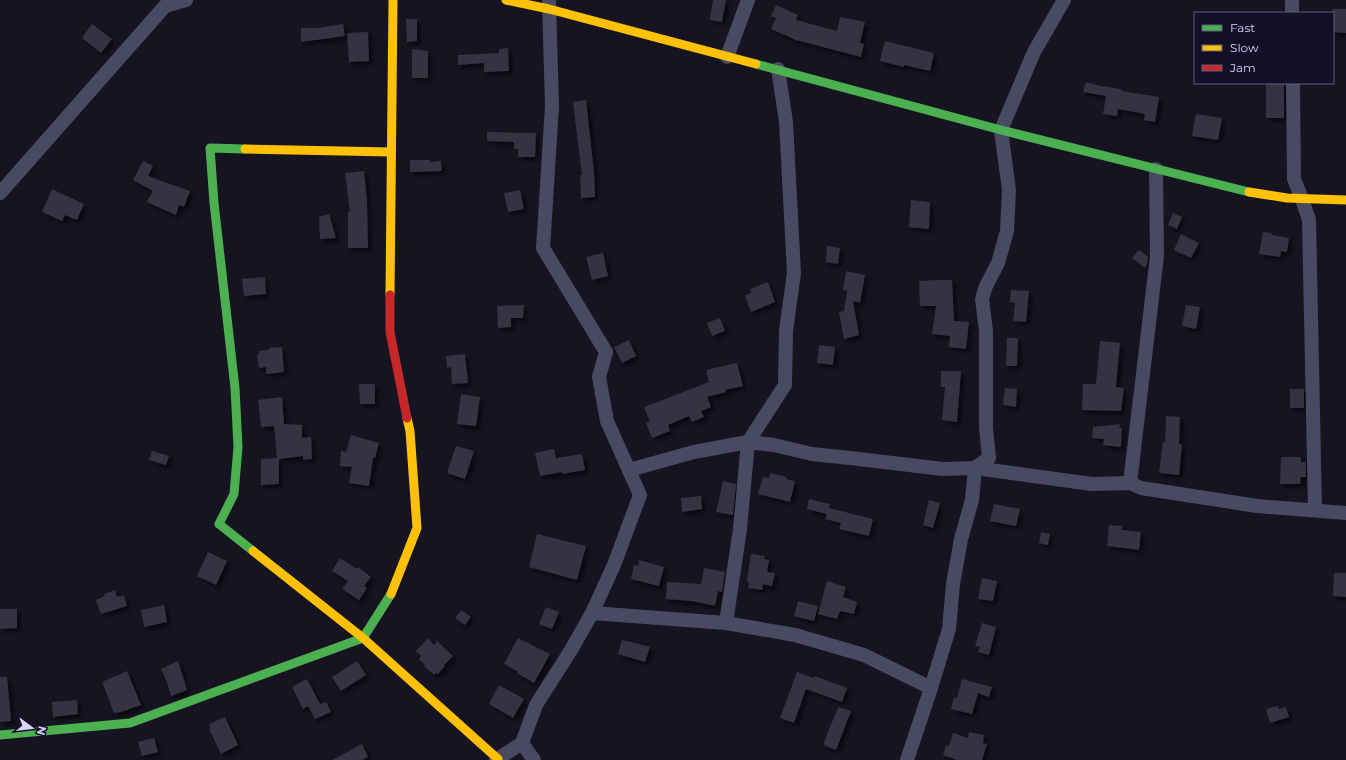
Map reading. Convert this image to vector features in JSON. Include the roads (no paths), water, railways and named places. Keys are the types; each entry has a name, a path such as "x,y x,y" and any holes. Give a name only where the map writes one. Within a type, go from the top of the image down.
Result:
{"street":[{"path":"0,193 165,6 186,0"},
{"path":"0,735 130,723 363,638 393,591 417,528 410,431 390,332 393,0"},
{"path":"506,0 549,5 727,57 778,69 1001,130 1247,192 1287,198 1346,200"},
{"path":"727,57 748,0"},
{"path":"907,760 949,629 953,584 961,540 972,500 975,468 989,458 986,428 986,331 982,299 986,286 998,264 1006,231 1009,210 1009,190 1001,130 1034,52 1064,0"},
{"path":"1292,0 1292,12"},
{"path":"391,152 210,148 214,211 235,388 238,447 234,494 219,524 363,638 497,759 522,743 536,706 571,650 592,612 614,565 640,494 607,421 599,376 606,352 543,248 552,106 549,5"},
{"path":"726,623 740,529 748,442 785,385 786,331 794,273 786,122 778,69"},
{"path":"1293,84 1294,179 1302,198 1308,220 1315,510"},
{"path":"1130,483 1157,256 1156,169"},
{"path":"629,470 694,452 748,442 774,445 812,454 943,469 975,468 1092,484 1130,483 1141,488 1257,506 1346,513"},
{"path":"592,612 726,623 795,635 864,655 931,688"},
{"path":"522,743 534,760"}]}
